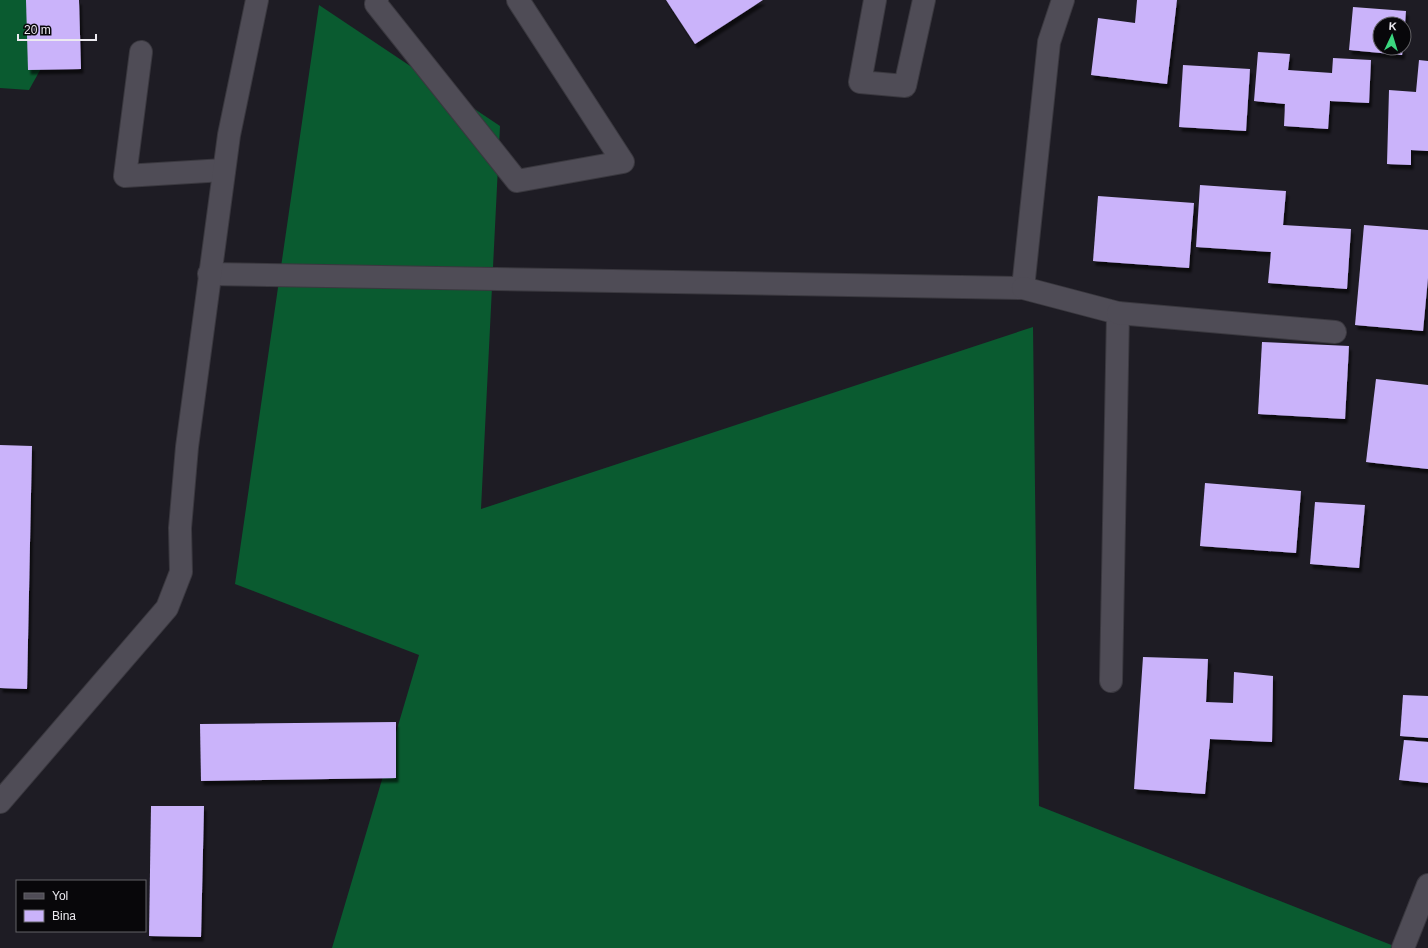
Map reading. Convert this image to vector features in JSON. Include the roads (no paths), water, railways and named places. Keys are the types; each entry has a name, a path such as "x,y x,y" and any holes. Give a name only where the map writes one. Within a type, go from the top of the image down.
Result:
{"street":[{"path":"0,802 167,608 181,572 180,528 186,447 229,135 257,0"},
{"path":"377,0 376,4 517,181 623,162 518,0"},
{"path":"875,0 860,82 905,86 924,0"},
{"path":"1023,288 1049,42 1063,0"},
{"path":"141,52 125,176 224,170"},
{"path":"209,274 1023,288 1118,313 1335,332"},
{"path":"1111,681 1118,313"},
{"path":"1403,948 1428,885"}]}
